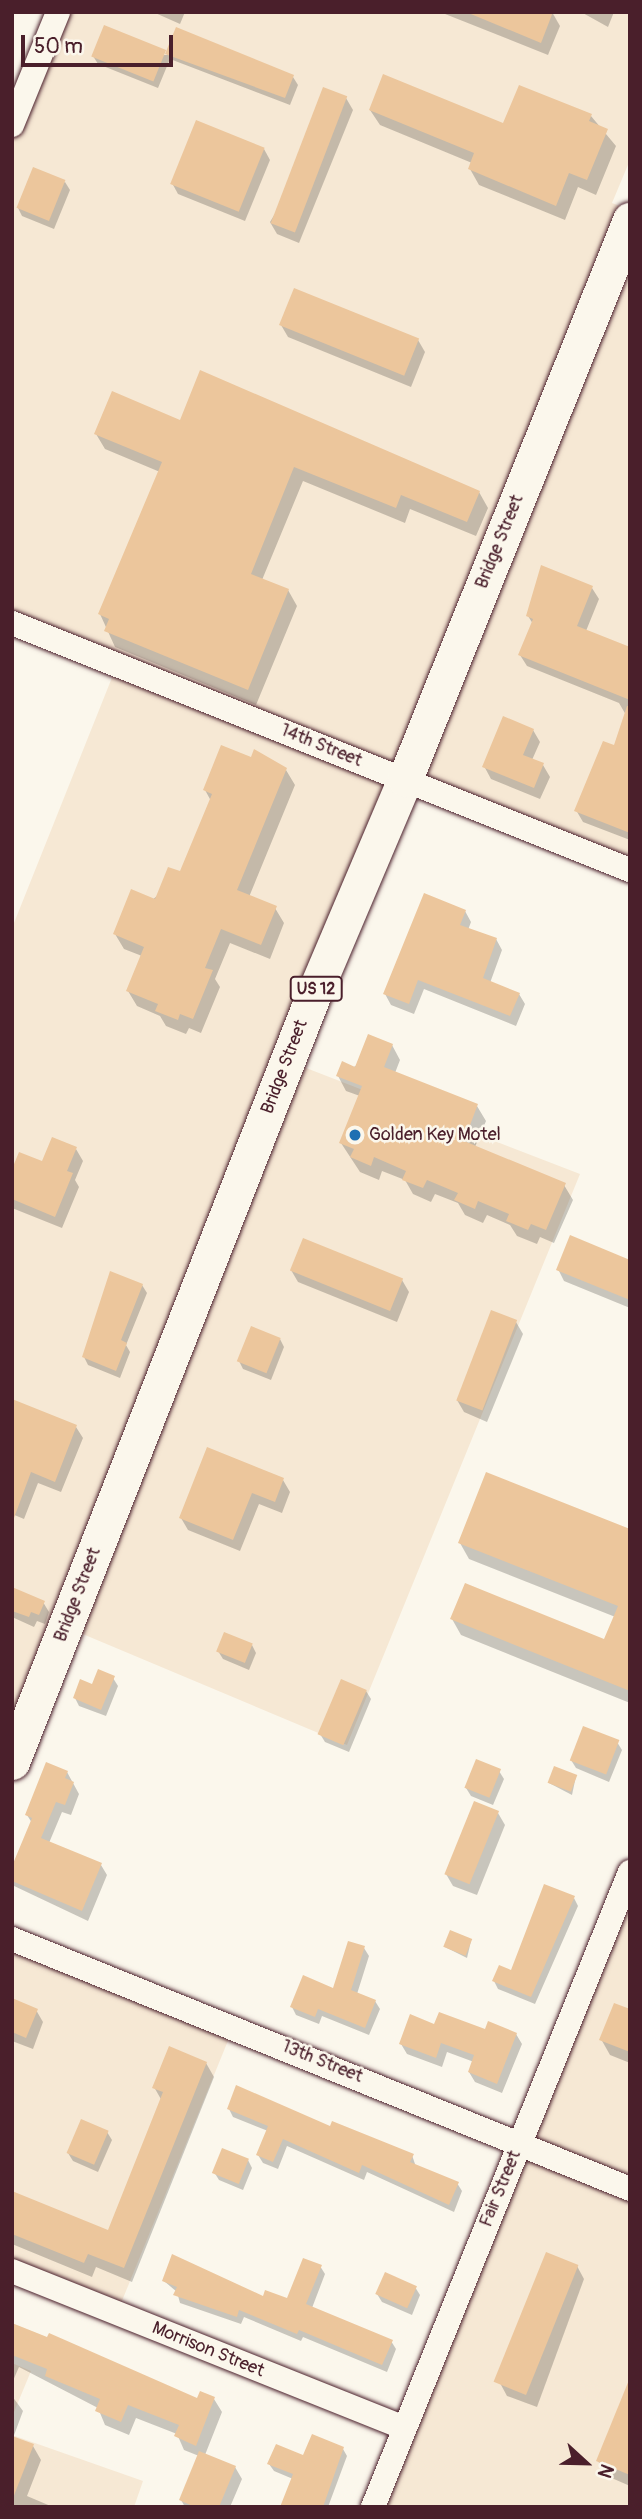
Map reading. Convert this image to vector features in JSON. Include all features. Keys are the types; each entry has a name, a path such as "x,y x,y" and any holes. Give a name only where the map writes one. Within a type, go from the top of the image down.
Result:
{"highway":[{"name":"Bridge Street","path":"12,1762 315,991 405,779 630,220"}],"street":[{"path":"12,125 58,12"},
{"name":"14th Street","path":"12,623 630,870"},
{"name":"Fair Street","path":"373,2507 630,1872"},
{"name":"13th Street","path":"12,1938 630,2189"},
{"name":"Morrison Street","path":"12,2271 404,2428"}],"shaded area":[{"path":"58,12 630,12 630,160 612,203 630,210 630,870 405,779 288,1061 580,1174 347,1745 66,1627 12,1762 12,928 117,665 12,622 12,125"},
{"path":"630,1872 630,2507 373,2507"},
{"path":"12,1939 234,2026 117,2313 12,2271"},
{"path":"12,2363 31,2371 12,2417"},
{"path":"12,2435 143,2481 134,2507 12,2507"}],"building":[{"path":"466,12 553,12 541,43"},
{"path":"104,25 166,50 153,82 91,57"},
{"path":"176,27 294,75 285,98 165,54"},
{"path":"383,74 503,123 519,85 592,114 589,121 608,129 587,180 569,173 556,206 468,169 474,153 369,110"},
{"path":"323,87 347,96 295,233 271,223"},
{"path":"196,120 265,148 239,212 170,184"},
{"path":"33,167 65,180 49,221 17,208"},
{"path":"294,288 419,339 404,376 279,325"},
{"path":"200,370 480,491 467,522 401,495 396,508 294,467 251,574 289,589 248,690 104,631 109,619 98,614 162,462 94,434 112,391 180,420"},
{"path":"541,565 593,586 577,626 630,647 630,700 518,655 533,619 526,616"},
{"path":"627,706 630,706 630,833 574,811 603,741 614,745"},
{"path":"503,716 534,729 523,755 544,763 534,788 482,767"},
{"path":"221,745 251,757 254,749 287,768 237,890 277,906 261,945 221,929 205,968 213,970 193,1019 180,1014 178,1020 155,1011 158,1004 126,991 144,947 113,934 131,889 155,899 168,867 180,871 212,794 203,790"},
{"path":"424,893 466,910 460,925 497,938 483,978 520,993 510,1016 418,980 409,1004 383,994"},
{"path":"368,1034 393,1044 384,1067 478,1104 464,1141 566,1183 546,1230 531,1224 528,1230 506,1221 509,1214 478,1201 475,1209 454,1200 458,1193 427,1180 423,1188 402,1180 406,1171 374,1157 371,1166 350,1157 354,1149 339,1143 362,1086 336,1076 342,1061 355,1067"},
{"path":"52,1137 77,1147 67,1171 73,1173 55,1217 12,1199 12,1169 19,1152 42,1161"},
{"path":"570,1235 630,1260 630,1300 556,1270"},
{"path":"303,1238 403,1278 390,1311 290,1270"},
{"path":"110,1271 143,1284 121,1340 127,1343 116,1371 82,1357"},
{"path":"491,1310 517,1320 482,1411 456,1401"},
{"path":"251,1326 281,1338 266,1373 237,1361"},
{"path":"12,1399 77,1425 55,1482 31,1472 14,1518"},
{"path":"207,1447 284,1478 275,1502 252,1493 233,1540 179,1518"},
{"path":"486,1472 630,1529 630,1691 450,1619 465,1583 604,1639 618,1606 458,1543"},
{"path":"12,1587 45,1601 39,1615 31,1612 29,1617 12,1611"},
{"path":"224,1632 253,1644 245,1663 216,1651"},
{"path":"98,1669 115,1676 101,1710 73,1698 80,1679 92,1684"},
{"path":"341,1679 367,1690 343,1745 318,1734"},
{"path":"583,1726 619,1740 606,1775 570,1761"},
{"path":"476,1759 501,1769 489,1798 464,1788"},
{"path":"46,1762 68,1771 65,1778 74,1782 65,1805 56,1802 41,1838 102,1863 82,1911 12,1881 12,1866 32,1818 25,1815"},
{"path":"554,1766 577,1775 571,1792 548,1783"},
{"path":"474,1801 499,1811 469,1884 444,1874"},
{"path":"544,1884 575,1896 531,1997 492,1981 499,1965 511,1970"},
{"path":"450,1930 472,1939 466,1956 443,1947"},
{"path":"348,1941 365,1946 351,1990 376,2000 365,2028 318,2009 315,2017 290,2007 303,1975 333,1988"},
{"path":"12,1998 38,2009 26,2038 12,2032"},
{"path":"614,2003 630,2009 630,2052 599,2040"},
{"path":"439,2012 485,2029 488,2021 517,2033 497,2084 468,2072 474,2055 441,2043 436,2058 399,2044 410,2014 434,2024"},
{"path":"169,2046 207,2062 124,2268 88,2254 84,2263 12,2234 12,2191 108,2230 163,2092 152,2088"},
{"path":"236,2085 330,2126 332,2121 414,2154 410,2162 459,2182 449,2205 362,2165 359,2173 283,2139 273,2162 256,2155 268,2126 227,2109"},
{"path":"81,2119 109,2131 94,2165 67,2153"},
{"path":"222,2148 249,2159 239,2184 212,2173"},
{"path":"546,2252 578,2265 526,2395 494,2382"},
{"path":"172,2254 263,2296 265,2290 287,2298 303,2258 322,2265 306,2304 393,2340 382,2365 299,2330 297,2334 239,2310 237,2317 173,2295 177,2287 162,2281"},
{"path":"385,2272 417,2286 407,2308 375,2294"},
{"path":"12,2323 47,2337 49,2333 197,2398 200,2391 215,2397 196,2446 174,2436 179,2425 128,2405 121,2422 95,2411 100,2399 45,2376 47,2369 12,2355"},
{"path":"630,2380 630,2475 596,2461"},
{"path":"312,2434 344,2447 323,2507 280,2507 293,2474 267,2464 276,2444 303,2455"},
{"path":"12,2436 34,2444 13,2498 12,2497"},
{"path":"199,2451 236,2466 219,2507 195,2507 179,2500"}],"place":[{"name":"Golden Key Motel","path":"355,1135"}]}
